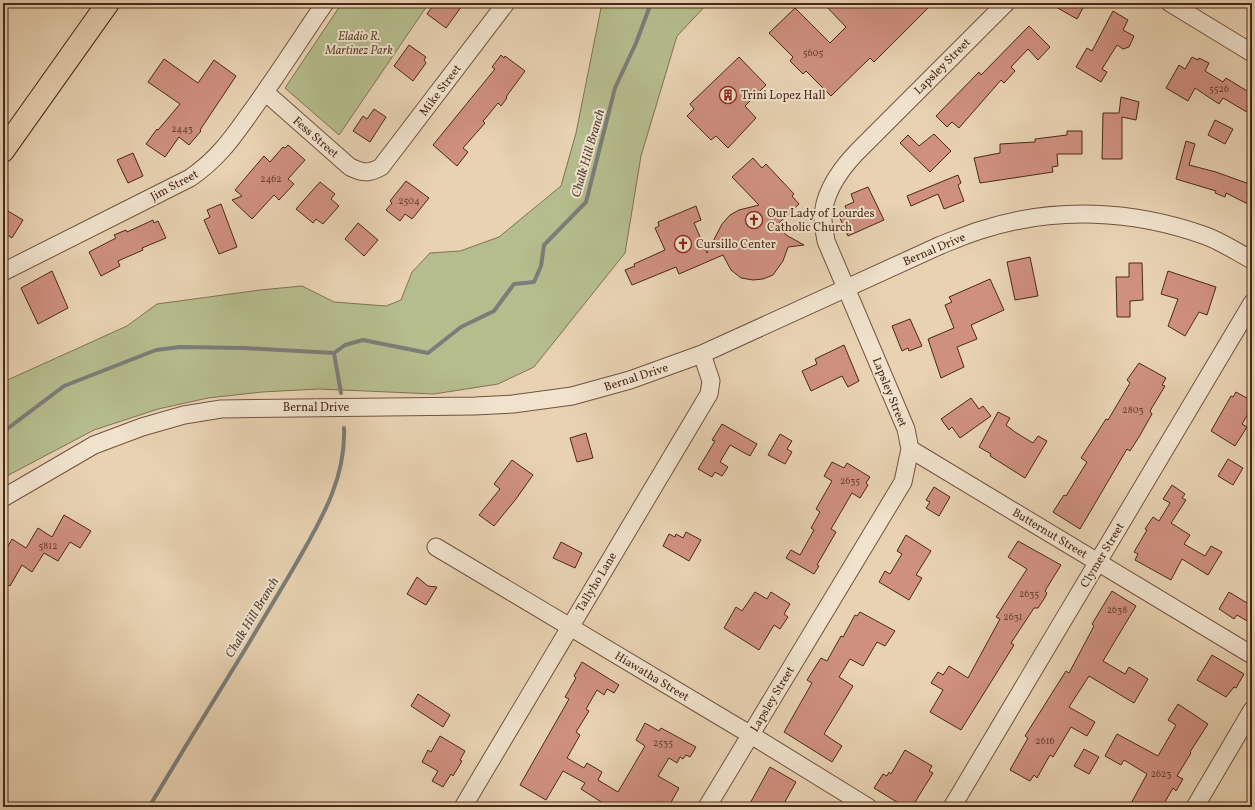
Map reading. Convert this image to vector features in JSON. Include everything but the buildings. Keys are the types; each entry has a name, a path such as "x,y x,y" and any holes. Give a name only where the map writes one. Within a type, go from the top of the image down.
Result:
{"main road":[{"path":"3,150 108,3"}],"street":[{"name":"Jim Street","path":"3,272 190,178 205,168 220,154 265,92 325,3"},
{"name":"Mike Street","path":"370,173 381,167 506,3"},
{"name":"Lapsley Street","path":"707,807 903,482 910,449 906,429 826,241 823,219 826,201 833,182 843,167 856,153 1006,3"},
{"path":"1170,3 1252,53"},
{"name":"Fess Street","path":"265,92 350,167 361,173 370,173"},
{"name":"Bernal Drive","path":"3,498 94,445 142,427 184,414 236,408 513,404 580,394 630,380 702,354 941,245 982,229 1023,220 1063,214 1099,213 1142,218 1207,237 1252,260"},
{"name":"Clymer Street","path":"952,807 1252,303"},
{"name":"Tallyho Lane","path":"463,807 710,394 711,381 702,354"},
{"name":"Butternut Street","path":"910,449 1252,655"},
{"name":"Hiawatha Street","path":"436,547 751,735 868,807"},
{"path":"1195,807 1252,710"}],"green space":[{"name":"Eladio R. Martinez Park","path":"342,3 429,3 339,135 285,88"},
{"path":"602,3 708,3 677,36 641,156 625,253 534,367 498,384 434,394 319,389 262,392 208,398 158,409 94,430 3,478 3,382 127,326 157,304 260,290 302,286 334,302 386,306 401,300 412,272 430,253 460,251 499,237 561,186 576,133"}],"waterway":[{"name":"Chalk Hill Branch","path":"341,393 334,353 345,345 363,340 428,353 461,327 494,311 514,284 534,282 541,266 544,245 586,202 615,88 636,43 651,3"},
{"name":"Chalk Hill Branch","path":"3,432 64,386 156,350 180,347 244,348 334,353"},
{"name":"Chalk Hill Branch","path":"149,807 249,643 318,525 332,494 337,478 344,445 344,428"}],"place":[{"name":"Trini Lopez Hall","path":"728,95"},
{"name":"Our Lady of Lourdes Catholic Church","path":"754,220"},
{"name":"Cursillo Center","path":"683,244"}]}
